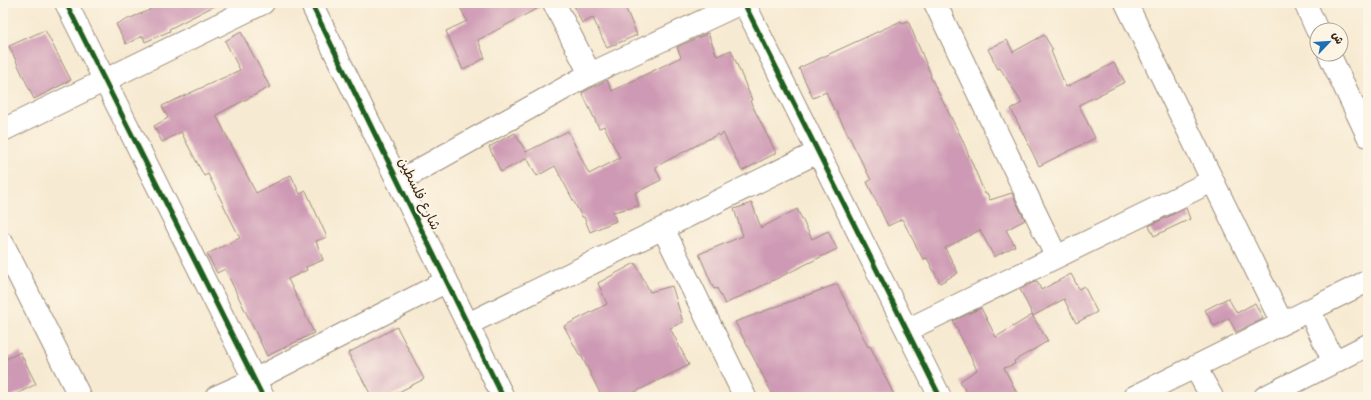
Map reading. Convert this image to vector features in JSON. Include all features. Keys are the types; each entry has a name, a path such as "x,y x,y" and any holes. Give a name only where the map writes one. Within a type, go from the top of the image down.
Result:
{"street":[{"path":"66,3 259,388"},
{"path":"3,130 263,3"},
{"name":"شارع فلسطين","path":"311,3 504,397"},
{"path":"554,3 590,74"},
{"path":"399,181 590,74 742,3 940,397"},
{"path":"935,3 1056,256"},
{"path":"1126,3 1282,322"},
{"path":"1305,3 1314,22"},
{"path":"1333,62 1368,136"},
{"path":"468,324 818,152"},
{"path":"907,330 1212,181"},
{"path":"664,228 745,397"},
{"path":"3,244 80,397"},
{"path":"216,397 259,388 447,281"},
{"path":"1134,397 1282,322 1368,281"},
{"path":"1309,310 1334,362"},
{"path":"1271,396 1334,362 1368,346"},
{"path":"1195,367 1212,397"}],"building":[{"path":"146,3 220,3 169,29 170,31 145,42 143,36 126,44 116,24 150,10"},
{"path":"458,3 542,3 542,6 478,40 485,58 463,70 446,31 467,21"},
{"path":"573,3 627,3 624,4 637,35 607,48 593,18 582,23"},
{"path":"901,21 902,23 908,21 931,75 930,76 962,139 985,194 987,193 990,200 1012,193 1025,220 1006,230 1015,246 994,257 980,230 945,248 958,273 940,283 927,258 923,259 902,219 888,226 867,182 871,180 826,92 813,98 799,68"},
{"path":"45,30 71,80 34,99 9,46"},
{"path":"241,32 270,87 216,115 256,193 291,175 300,194 306,191 327,237 316,241 323,260 306,267 307,270 288,279 314,333 267,356 225,269 217,273 207,254 240,238 208,174 204,176 181,132 162,142 154,126 168,118 162,106 240,70 225,41"},
{"path":"708,33 717,56 731,50 752,100 750,101 776,153 742,171 723,133 720,136 718,134 655,167 661,180 635,193 639,206 613,212 616,221 590,232 584,217 582,217 555,166 537,176 527,158 501,172 489,147 515,133 526,152 568,131 589,174 620,158 604,126 599,128 582,93 607,80 612,91 681,57 677,47"},
{"path":"1044,35 1053,50 1051,51 1066,87 1114,63 1125,82 1079,105 1095,138 1039,166 1011,109 1022,103 1000,68 998,69 988,49 1007,40 1013,52"},
{"path":"752,203 761,228 797,209 812,239 828,231 837,249 725,304 717,288 714,289 699,254 743,236 734,209"},
{"path":"1186,208 1190,219 1154,236 1149,226"},
{"path":"635,263 650,292 672,286 683,322 670,328 689,365 625,397 602,397 581,355 580,356 564,326 607,304 598,283"},
{"path":"1071,274 1079,289 1084,286 1097,312 1076,323 1064,299 1033,316 1020,289 1037,281 1041,290"},
{"path":"837,284 895,397 774,397 735,322"},
{"path":"1228,298 1237,313 1255,303 1263,319 1236,332 1229,318 1214,326 1205,310"},
{"path":"981,308 996,337 1032,315 1048,341 1014,361 1015,364 1004,368 1019,397 969,397 960,381 977,370 953,321"},
{"path":"397,327 424,379 389,397 372,397 348,353"},
{"path":"20,352 36,384 11,397 3,397 3,361"}],"cycle path":[{"path":"66,3 263,397"},
{"path":"311,3 503,397"},
{"path":"744,3 940,397"}]}
